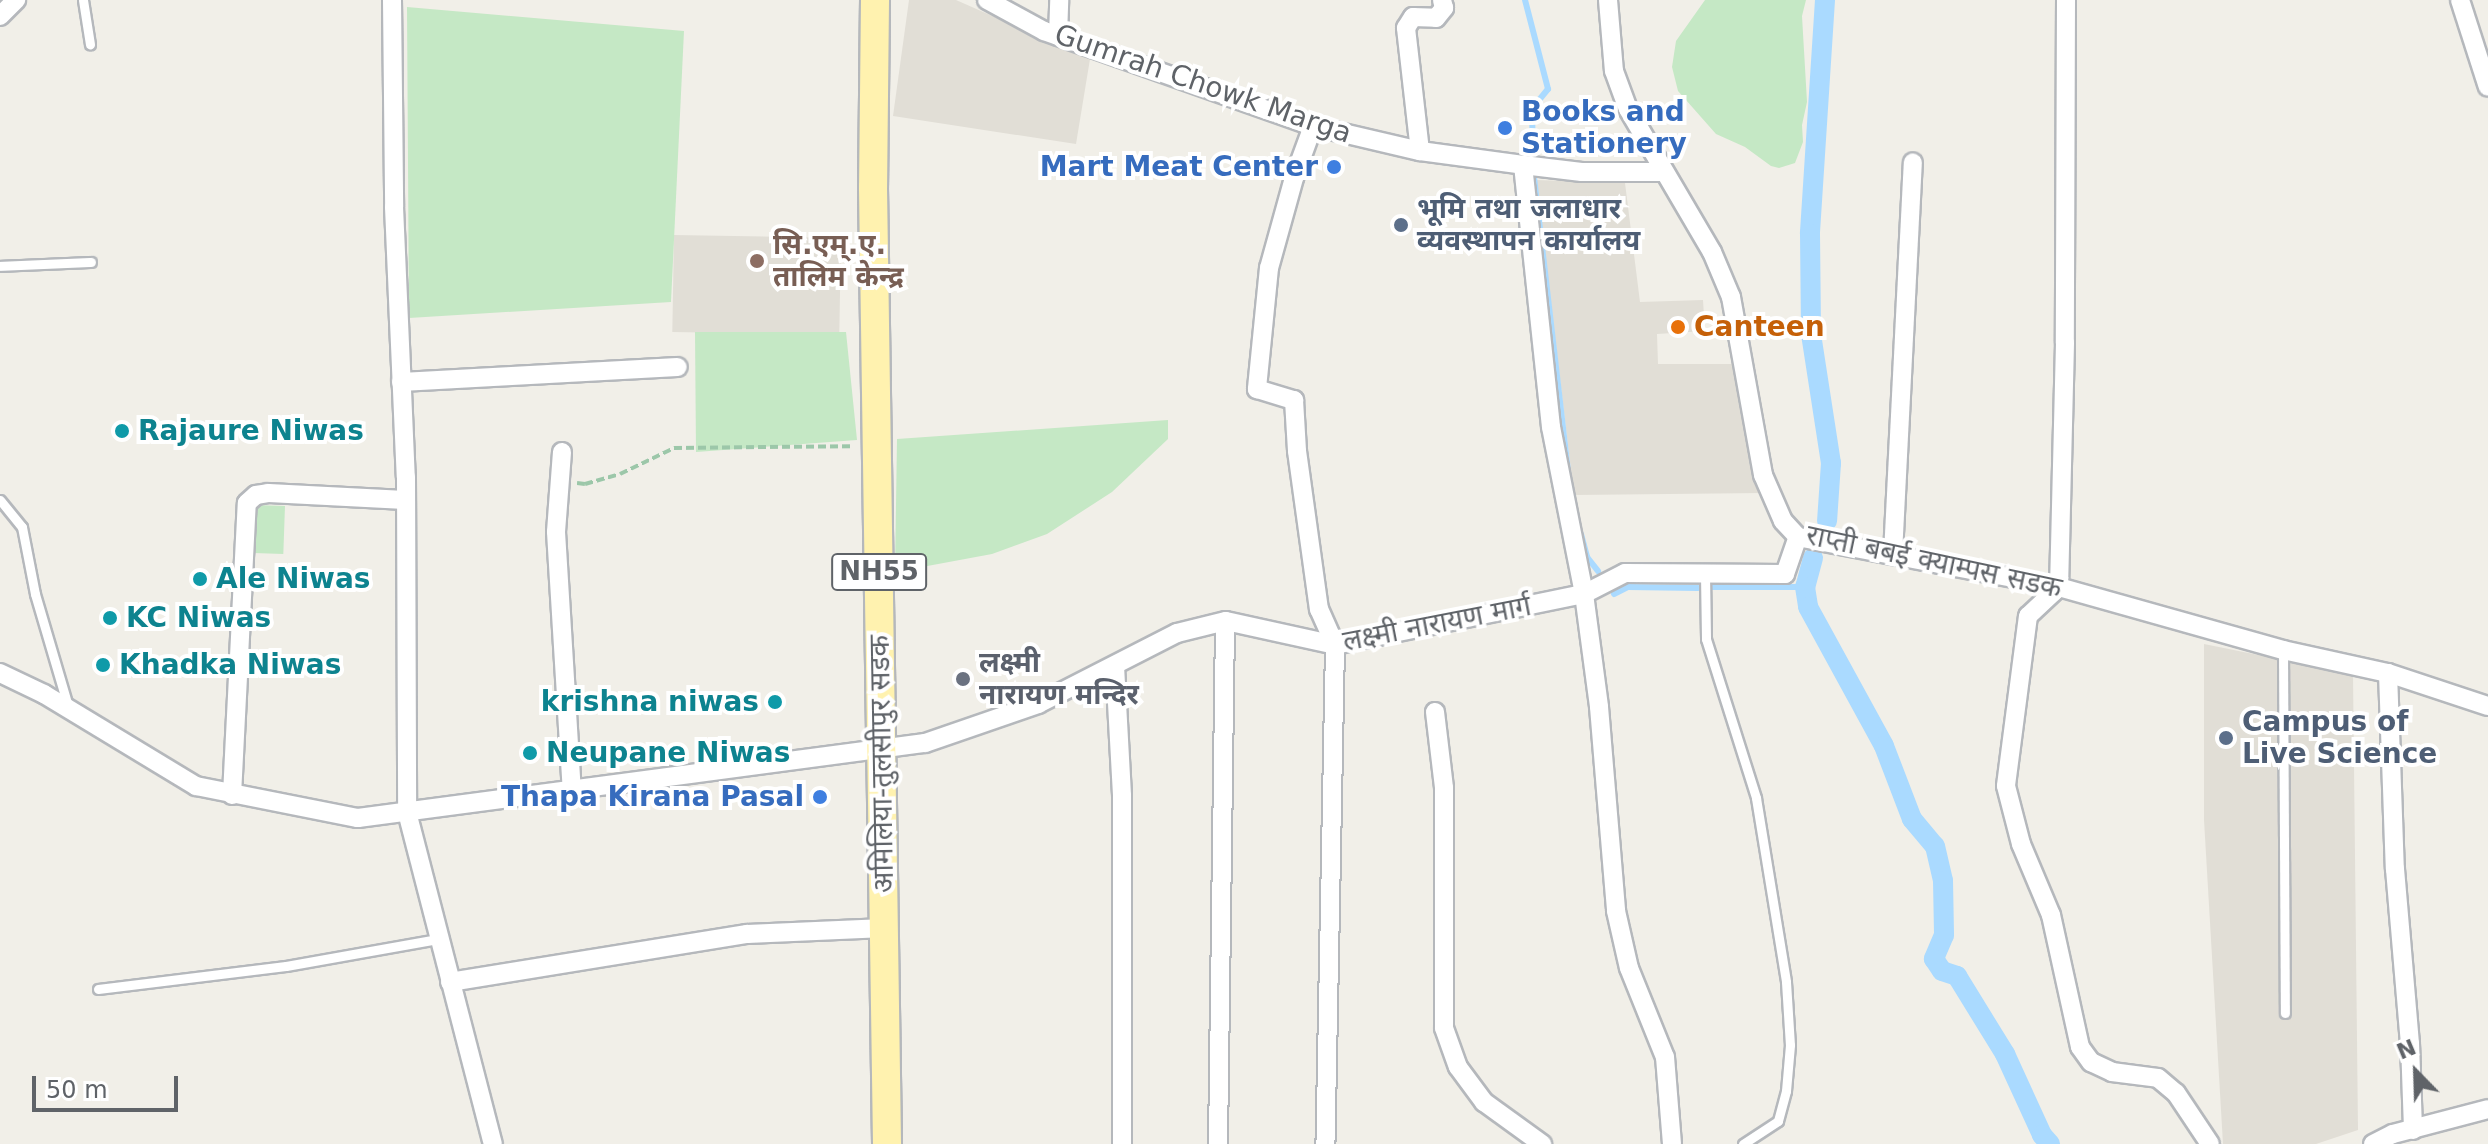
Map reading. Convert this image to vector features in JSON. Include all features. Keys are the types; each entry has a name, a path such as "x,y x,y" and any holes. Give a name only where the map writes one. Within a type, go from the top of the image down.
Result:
{"main road":[{"name":"अमिलिया-तुलसीपुर सडक","path":"875,0 873,188 887,1144"}],"street":[{"path":"0,16 16,0"},
{"path":"392,0 406,500 407,812 493,1144"},
{"name":"Gumrah Chowk Marga","path":"987,0 1058,36 1313,126 1420,151 1523,165 1582,172 1664,172"},
{"path":"1058,36 1059,0"},
{"path":"1420,151 1406,28 1413,17 1436,18 1444,8 1442,0"},
{"name":"राप्ती बबई क्याम्पस सडक","path":"1608,0 1614,71 1628,109 1712,252 1731,297 1763,475 1783,521 1798,537 2059,587 2283,650 2388,673 2488,706"},
{"path":"2066,0 2065,343 2059,587 2028,616 2006,786 2021,844 2051,915 2080,1047 2091,1062 2112,1072 2158,1078 2185,1104 2210,1144"},
{"path":"2460,0 2488,87"},
{"path":"1313,126 1294,178 1269,268 1257,389 1294,400 1297,451 1319,609 1335,645 1325,1144"},
{"path":"1893,554 1913,163"},
{"path":"1523,165 1551,427 1584,594 1599,707 1616,911 1629,968 1665,1057 1672,1144"},
{"path":"401,382 678,367"},
{"path":"562,452 556,532 572,791"},
{"path":"232,795 247,503 256,495 268,493 406,500"},
{"name":"लक्ष्मी नारायण मार्ग","path":"0,673 44,694 70,713 196,786 358,818 925,743 1038,704 1177,633 1225,623 1335,645 1584,594 1625,573 1785,574 1798,537"},
{"path":"1218,1144 1225,623"},
{"path":"1115,666 1122,796 1122,1144"},
{"path":"2388,673 2395,869 2410,1043 2413,1130"},
{"path":"1435,712 1444,788 1444,1028 1458,1067 1484,1102 1542,1144"},
{"path":"450,982 747,934 885,928"},
{"path":"2373,1144 2393,1134 2488,1109"}],"lane":[{"path":"83,0 90,44"},
{"path":"0,266 91,262"},
{"path":"0,500 22,527 35,594 70,713"},
{"path":"1705,573 1706,639 1756,798 1786,982 1789,1029 1786,1091 1778,1121 1743,1144"},
{"path":"2283,650 2285,1013"},
{"path":"98,989 286,966 438,939"}],"path":[{"path":"559,479 585,484 620,474 674,448 878,445"}],"shaded area":[{"path":"909,0 956,0 1090,59 1076,144 893,116"},
{"path":"1536,180 1625,183 1640,302 1703,300 1705,331 1657,334 1658,364 1737,364 1763,493 1574,495"},
{"name":"सि.एम्.ए. तालिम केन्द्र","path":"674,235 841,238 839,335 672,332"},
{"path":"2204,644 2353,674 2358,1130 2316,1144 2223,1144 2204,820"}],"green space":[{"path":"1705,0 1806,0 1802,16 1807,102 1802,125 1803,142 1795,163 1779,168 1771,166 1745,147 1716,134 1678,91 1672,67 1676,41"},
{"path":"407,7 684,31 671,302 409,318"},
{"path":"695,332 846,332 857,440 696,452"},
{"path":"1168,420 1168,439 1112,492 1047,534 992,554 895,572 897,439"},
{"path":"254,505 285,506 283,554 252,553"}],"waterway":[{"path":"1525,0 1548,89 1532,109 1533,157"},
{"path":"1825,0 1810,234 1811,334 1831,463 1827,521"},
{"path":"1534,177 1568,472"},
{"path":"1581,534 1587,557 1598,571"},
{"path":"1813,558 1805,587 1808,607 1884,746 1912,819 1935,846 1943,881 1944,935 1934,959 1942,971 1957,976 2005,1054 2042,1135 2050,1144"},
{"path":"1614,594 1628,587 1698,588"},
{"path":"1711,587 1805,587"}],"place":[{"name":"Books and Stationery","path":"1505,128"},
{"name":"Mart Meat Center","path":"1334,167"},
{"name":"भूमि तथा जलाधार व्यवस्थापन कार्यालय","path":"1401,225"},
{"name":"सि.एम्.ए. तालिम केन्द्र","path":"757,261"},
{"name":"Canteen","path":"1678,327"},
{"name":"Rajaure Niwas","path":"122,431"},
{"name":"Ale Niwas","path":"200,579"},
{"name":"KC Niwas","path":"110,618"},
{"name":"Khadka Niwas","path":"103,665"},
{"name":"लक्ष्मी नारायण मन्दिर","path":"963,679"},
{"name":"krishna niwas","path":"775,702"},
{"name":"Campus of Live Science","path":"2226,738"},
{"name":"Neupane Niwas","path":"530,753"},
{"name":"Thapa Kirana Pasal","path":"820,797"}]}
